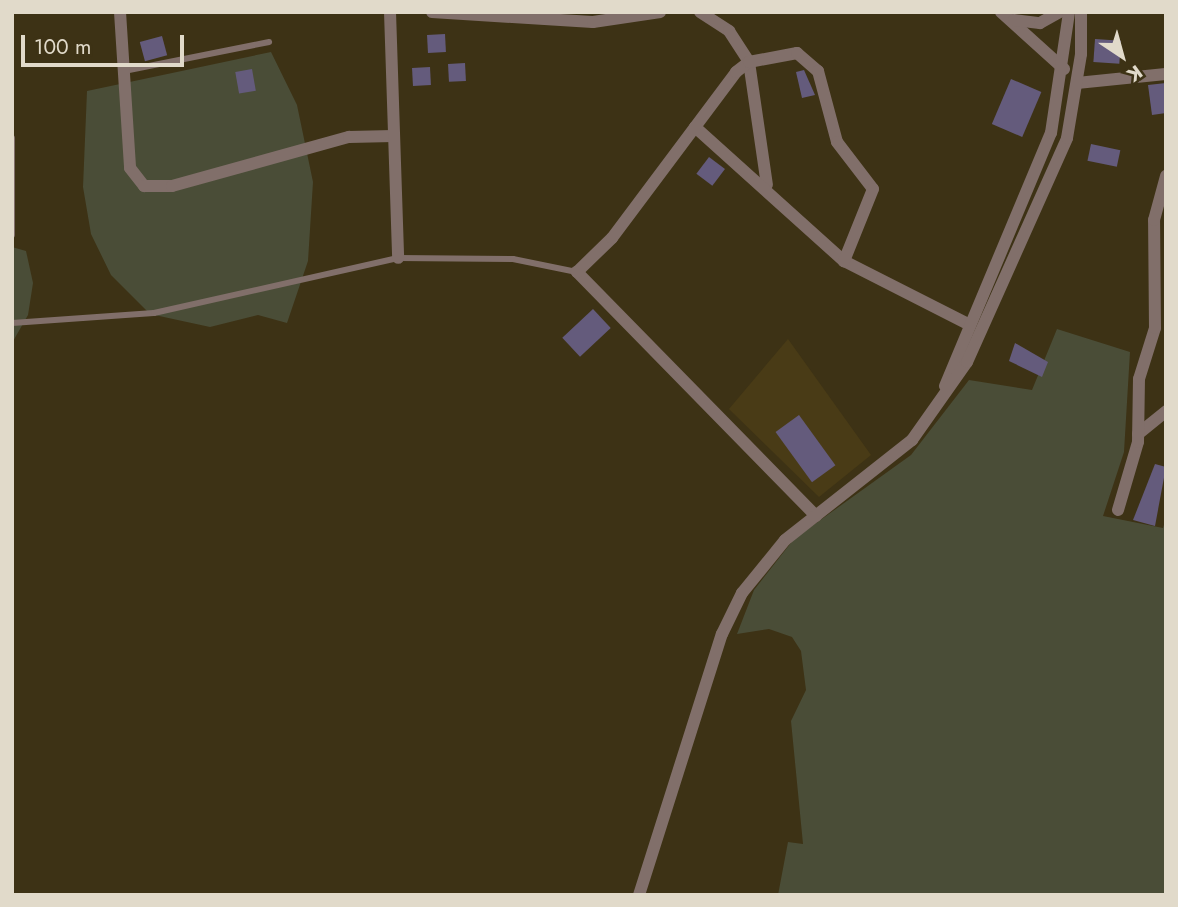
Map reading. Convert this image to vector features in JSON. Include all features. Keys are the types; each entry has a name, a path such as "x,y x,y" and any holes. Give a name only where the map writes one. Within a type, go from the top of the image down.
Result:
{"street":[{"path":"120,12 130,169 144,186 172,186 349,137 393,136"},
{"path":"390,12 398,258"},
{"path":"432,12 608,22 660,12"},
{"path":"700,12 729,31 749,62 766,186"},
{"path":"1001,12 1014,20 1064,69"},
{"path":"1033,23 1060,12"},
{"path":"941,399 1044,154 1064,69 1069,12"},
{"path":"639,895 728,620 763,563 816,516 900,452 967,362 1054,173 1077,83 1082,12"},
{"path":"1014,20 1068,30"},
{"path":"816,516 577,272 612,238 695,127 749,62 797,53 820,76 837,142 873,189 844,261"},
{"path":"1077,83 1166,74"},
{"path":"695,127 766,186 844,261 970,325"},
{"path":"1118,510 1138,434 1139,379 1156,318 1154,220 1166,176"},
{"path":"1138,434 1166,411"}],"lane":[{"path":"124,71 269,42"},
{"path":"12,138 12,235"},
{"path":"12,323 154,313 398,258 502,258 577,272"}],"shaded area":[{"path":"788,339 871,455 819,497 729,409"}],"green space":[{"path":"271,52 297,105 313,182 308,261 287,323 258,315 210,327 150,314 111,275 91,234 83,187 87,91"},
{"path":"12,247 26,251 33,283 28,315 12,343"},
{"path":"1057,329 1130,352 1124,452 1103,516 1163,528 1166,518 1166,895 778,895 788,842 803,844 791,721 806,690 801,651 792,637 769,629 737,634 754,590 794,539 911,455 969,380 1032,390"}],"building":[{"path":"445,34 446,52 428,53 427,35"},
{"path":"162,36 167,55 145,61 140,42"},
{"path":"1095,39 1121,41 1119,64 1093,62"},
{"path":"465,63 466,81 449,82 448,64"},
{"path":"430,67 431,85 413,86 412,68"},
{"path":"252,69 256,91 239,94 235,72"},
{"path":"804,70 815,95 802,98 796,72"},
{"path":"1011,79 1041,92 1022,137 992,124"},
{"path":"1166,83 1166,113 1152,115 1148,85"},
{"path":"1091,144 1120,150 1117,167 1087,161"},
{"path":"709,157 725,169 712,186 696,174"},
{"path":"593,309 611,328 580,357 562,338"},
{"path":"1015,343 1048,362 1042,377 1009,361"},
{"path":"799,415 835,465 812,482 776,432"},
{"path":"1155,464 1166,467 1155,526 1133,520"}]}
